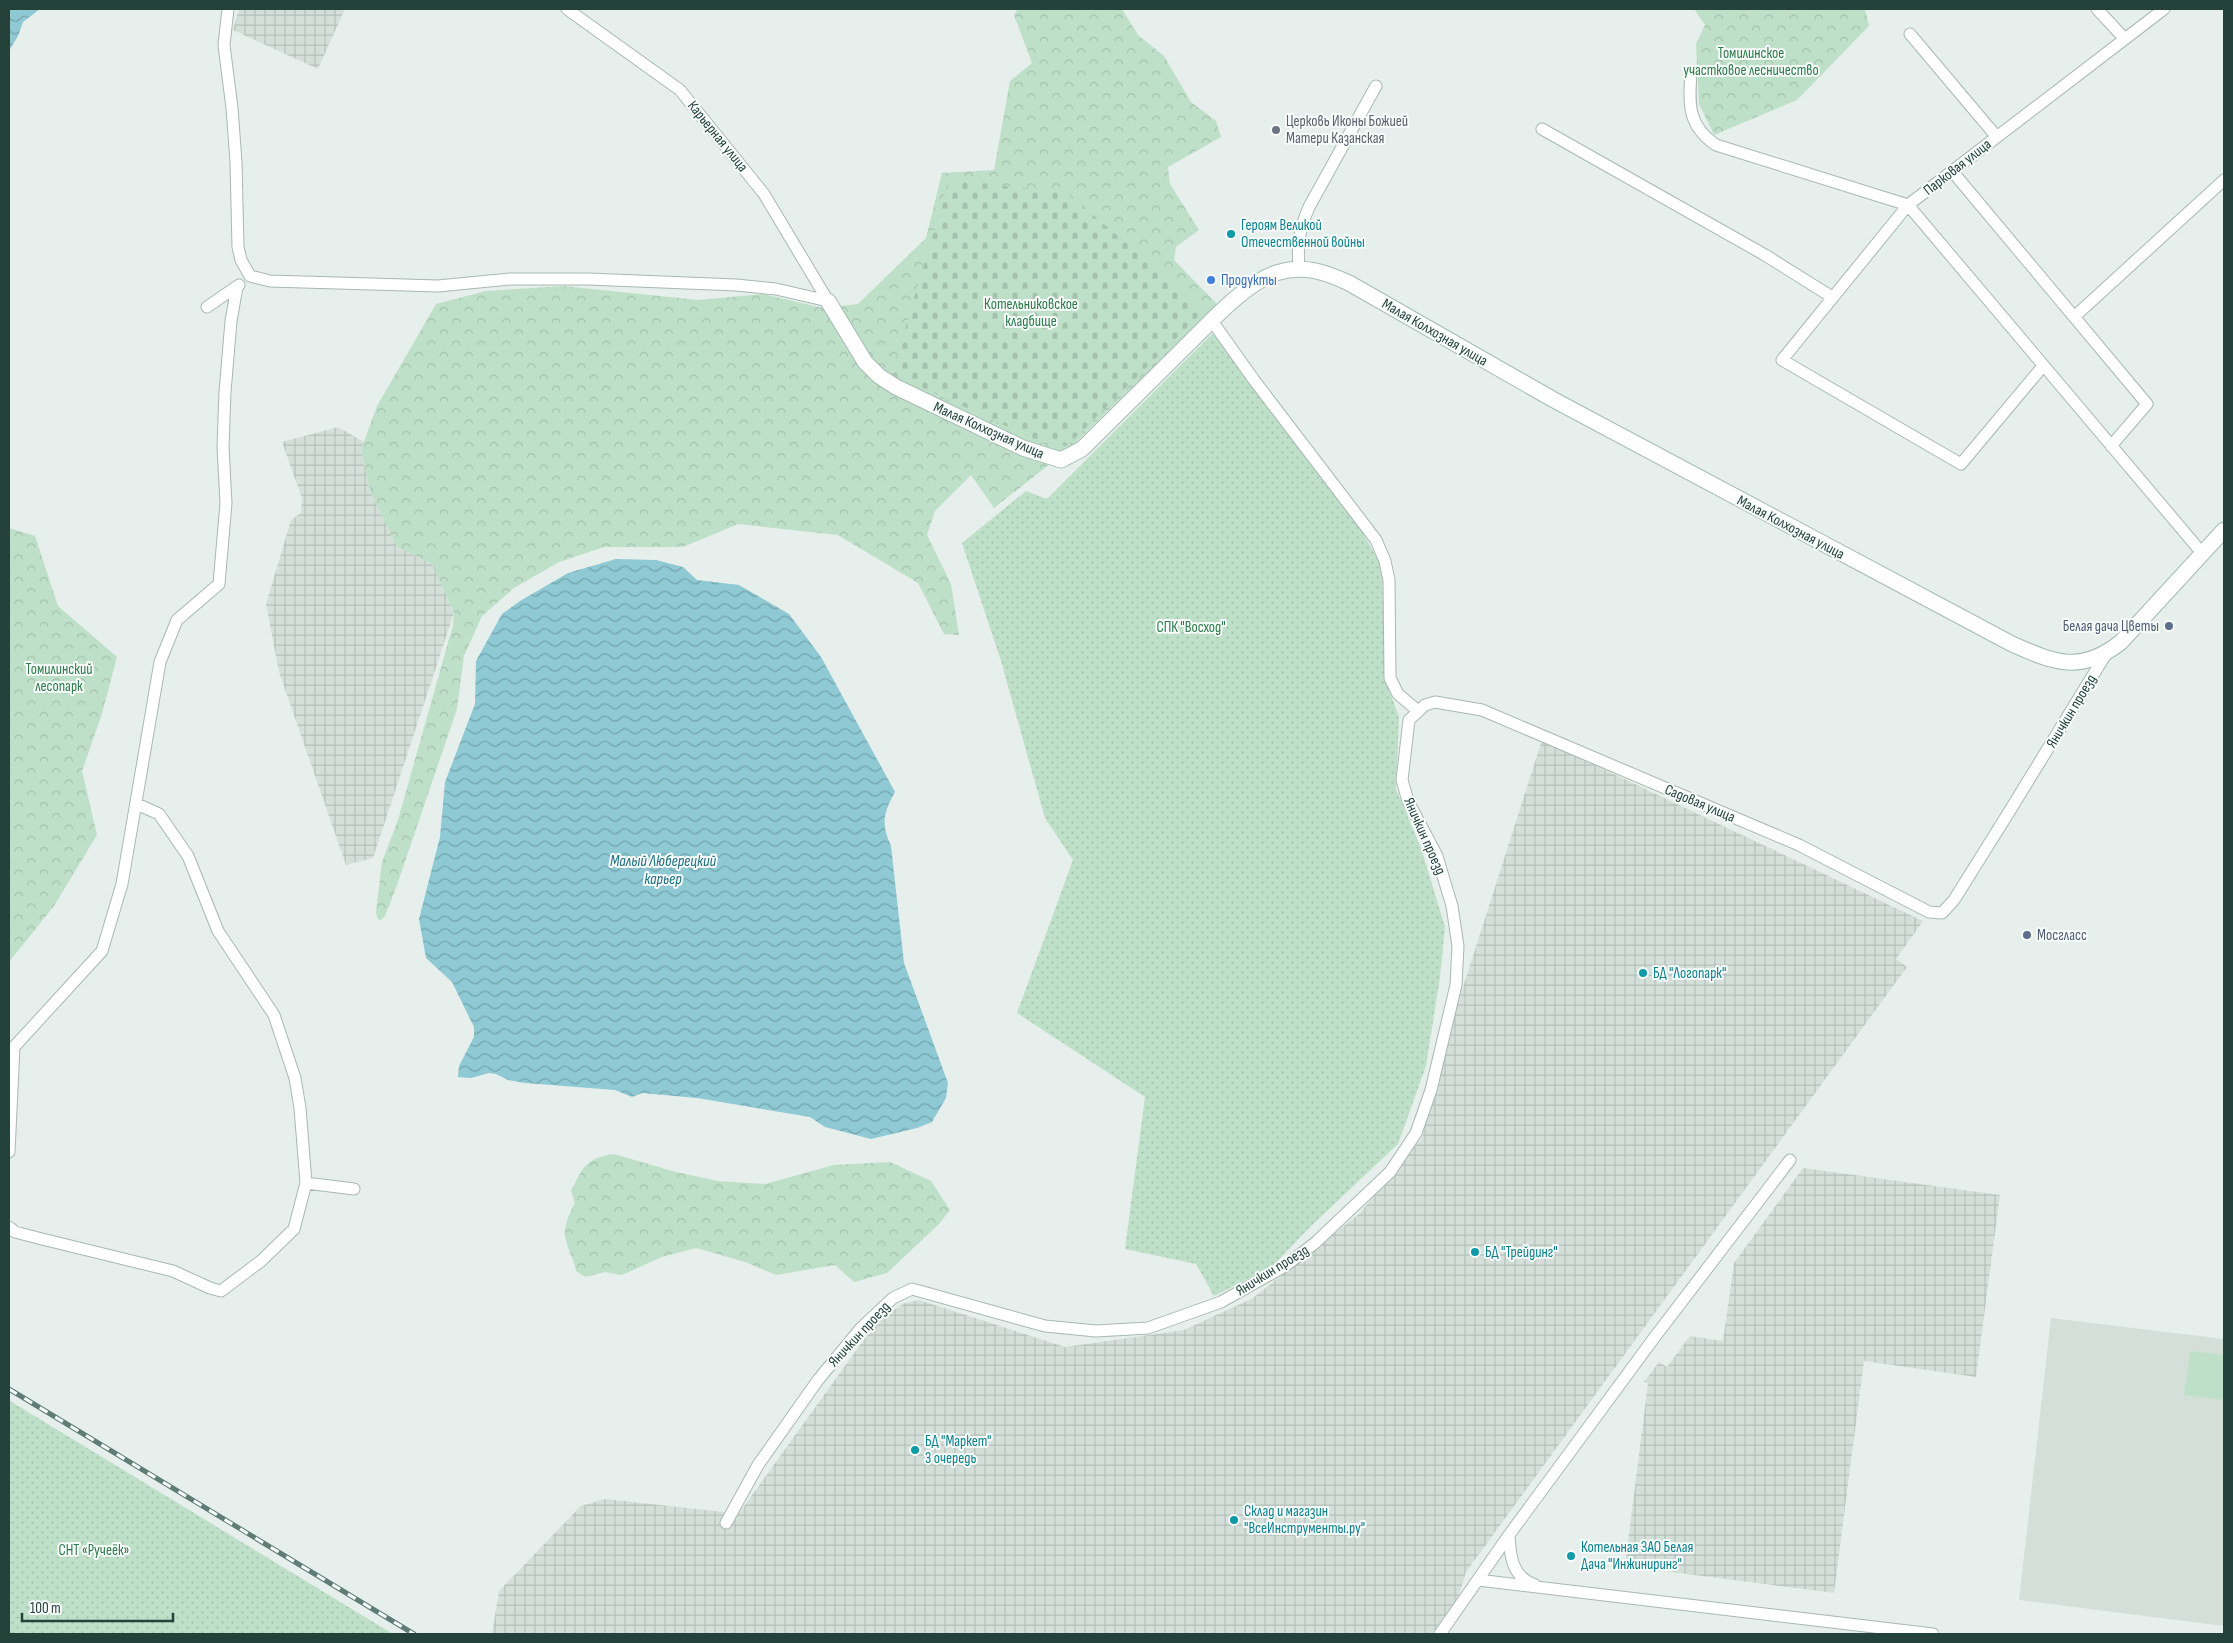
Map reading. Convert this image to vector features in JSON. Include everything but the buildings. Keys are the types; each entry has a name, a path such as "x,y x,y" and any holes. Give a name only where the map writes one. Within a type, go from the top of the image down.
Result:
{"street":[{"path":"228,9 224,45 232,108 236,162 238,247 241,260 250,276 270,281 423,286 510,279 588,279 776,289 828,301"},
{"name":"Карьерная улица","path":"566,9 680,90 764,194 828,301"},
{"path":"2097,9 2124,38"},
{"name":"Парковая улица","path":"2043,366 1961,464 1782,360 1908,205 2164,9"},
{"path":"1910,34 1996,136"},
{"path":"1691,72 1689,104 1691,114 1708,140 1716,145 1908,205 2202,553"},
{"path":"1299,269 1298,237 1309,207 1376,86"},
{"path":"1542,128 1765,255 1832,297"},
{"path":"1952,171 2147,404 2111,446"},
{"path":"2074,317 2224,180"},
{"name":"Малая Колхозная улица","path":"828,301 865,362 879,376 896,387 1023,448 1062,460 1082,449 1212,321 1251,287 1276,274 1299,269 1321,271 1349,283 1563,405 2012,644 2046,659 2076,664 2106,654"},
{"path":"207,307 250,276"},
{"path":"9,1152 14,1048 102,951 122,884 160,662 177,620 219,584 226,503 223,447 224,392 231,322 237,287"},
{"path":"1212,321 1254,380 1376,540 1385,561 1389,580 1390,678 1398,694 1418,710"},
{"name":"Яничкин проезд","path":"1942,913 1954,900 2106,654 2121,642 2224,530"},
{"name":"Садовая улица","path":"1418,710 1425,704 1435,702 1453,703 1482,710 1772,833 1929,912 1942,913"},
{"name":"Яничкин проезд","path":"726,1523 758,1465 818,1380 861,1328 893,1298 912,1289 1045,1326 1096,1331 1148,1328 1221,1302 1285,1266 1315,1243 1390,1172 1416,1133 1431,1090 1456,985 1458,946 1452,906 1437,856 1408,802 1402,780 1409,720 1418,710"},
{"path":"9,1227 15,1232 173,1270 210,1288 221,1291 261,1260 294,1229 306,1183 300,1108 295,1078 274,1015 218,931 188,856 160,814 137,804"},
{"path":"1440,1634 1509,1535 1654,1338 1790,1160"},
{"path":"306,1183 354,1189"},
{"path":"1509,1535 1510,1558 1514,1567 1521,1578 1543,1589"},
{"path":"1478,1580 1933,1634"}],"shaded area":[{"path":"239,9 345,9 318,69 233,30"},
{"path":"338,427 364,442 361,450 370,491 397,547 432,564 454,613 373,858 346,865 279,672 266,604 291,520 301,513 302,498 282,442"},
{"path":"1542,740 1923,921 1896,959 1907,967 1466,1572 1458,1598 1432,1634 492,1634 499,1591 581,1506 605,1499 724,1512 721,1521 732,1523 878,1320 905,1303 919,1300 1065,1347 1184,1330 1253,1298 1359,1214 1422,1138 1450,1028"},
{"path":"1803,1168 2000,1195 1976,1377 1864,1361 1834,1593 1625,1566 1648,1383 1644,1382 1659,1362 1667,1367 1690,1336 1723,1341 1734,1263"},
{"path":"2051,1318 2224,1339 2224,1626 2019,1600"}],"green space":[{"path":"1018,9 1122,9 1138,35 1164,56 1191,102 1216,121 1221,137 1168,167 1170,184 1199,230 1176,247 1174,260 1217,304 1070,448 994,508 971,475 935,511 927,535 951,584 959,635 944,634 918,583 838,535 738,524 683,547 604,547 559,562 514,588 482,616 464,656 457,709 397,885 385,916 380,921 376,912 382,862 398,820 453,625 454,613 432,564 397,547 370,491 361,450 377,406 436,304 486,291 563,286 699,300 763,294 823,308 858,304 926,238 942,173 994,170 1010,81 1032,63 1014,15"},
{"name":"Томилинское участковое лесничество","path":"1694,9 1865,9 1869,26 1797,100 1714,135 1699,104 1696,44 1705,25"},
{"name":"Котельниковское кладбище","path":"949,179 1067,193 1205,310 1068,445 1050,446 892,374"},
{"name":"СПК \"Восход\"","path":"1212,334 1221,337 1359,526 1382,567 1385,679 1399,717 1396,789 1421,848 1445,927 1440,977 1426,1066 1398,1144 1308,1229 1273,1266 1214,1296 1196,1264 1125,1249 1145,1097 1017,1013 1073,860 1045,818 1001,661 962,543 1026,491 1047,499"},
{"name":"Томилинский лесопарк","path":"9,528 35,536 58,606 117,657 101,717 82,771 97,835 54,906 9,962"},
{"path":"614,1154 676,1172 718,1181 765,1184 834,1165 890,1162 931,1181 950,1210 939,1224 887,1273 854,1282 835,1265 776,1275 745,1262 696,1248 662,1257 622,1275 605,1272 585,1277 576,1271 566,1239 566,1223 575,1203 571,1191 586,1165 597,1158"},
{"path":"2190,1351 2224,1355 2224,1400 2184,1395"},
{"name":"СНТ «Ручеёк»","path":"10,1401 393,1634 9,1634"}],"water":[{"path":"9,9 40,9 23,22 18,36 9,51"},
{"name":"Малый Люберецкий карьер","path":"616,559 656,560 683,567 697,580 739,585 789,614 821,657 895,792 888,806 885,825 891,846 904,963 948,1083 946,1098 932,1122 917,1128 871,1139 825,1127 810,1117 697,1098 642,1093 632,1097 615,1090 525,1083 508,1080 489,1073 471,1078 458,1077 459,1066 474,1037 474,1027 452,982 426,958 419,919 440,837 445,782 475,704 476,661 502,614 520,601 568,573"}],"railway":[{"path":"9,1389 414,1634"}],"place":[{"name":"Церковь Иконы Божией Матери Казанская","path":"1276,130"},
{"name":"Героям Великой Отечественной войны","path":"1231,234"},
{"name":"Продукты","path":"1211,280"},
{"name":"Белая дача Цветы","path":"2169,626"},
{"name":"Мосгласс","path":"2027,935"},
{"name":"БД \"Логопарк\"","path":"1643,973"},
{"name":"БД \"Трейдинг\"","path":"1475,1252"},
{"name":"БД \"Маркет\" 3 очередь","path":"915,1450"},
{"name":"Склад и магазин \"ВсеИнструменты.ру\"","path":"1234,1520"},
{"name":"Котельная ЗАО Белая Дача \"Инжиниринг\"","path":"1571,1556"}]}
